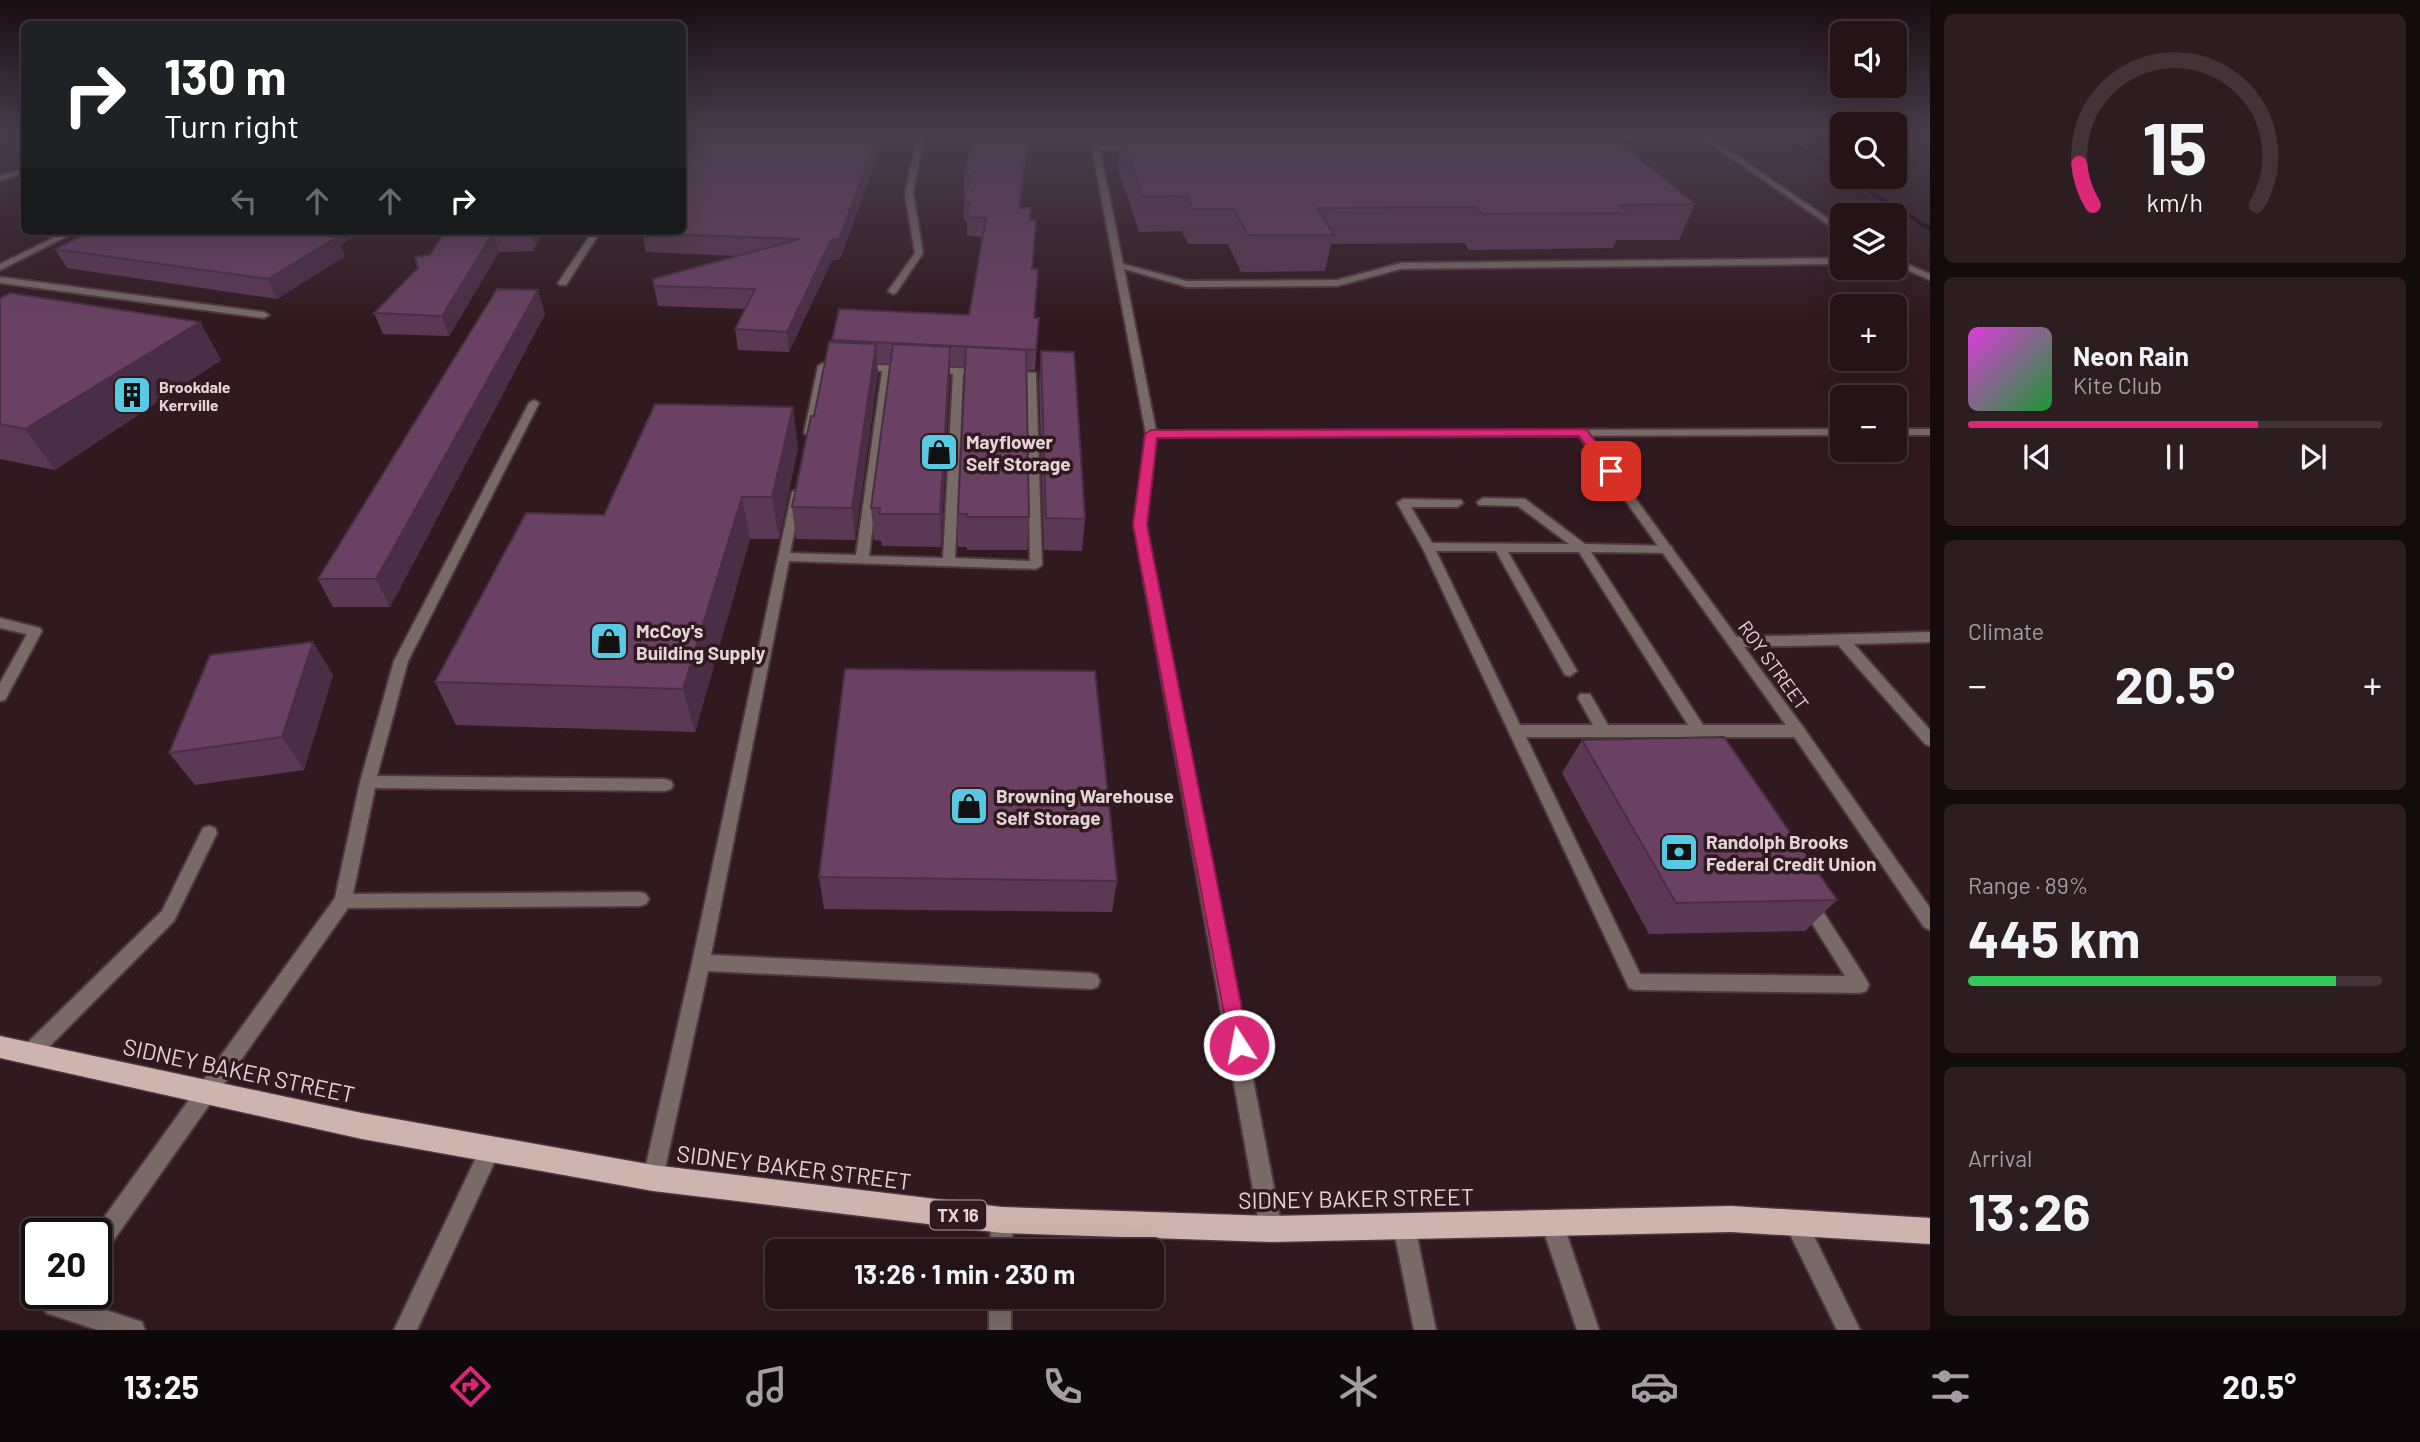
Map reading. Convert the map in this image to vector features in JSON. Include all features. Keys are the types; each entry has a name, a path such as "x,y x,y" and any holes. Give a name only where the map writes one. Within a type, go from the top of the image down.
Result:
{"main road":[{"name":"SIDNEY BAKER STREET","path":"0,1047 362,1126 653,1178 1002,1220 1271,1229 1731,1219 1930,1231"}],"street":[{"path":"893,291 919,253 910,196"},
{"path":"1105,196 1151,434 1140,525 1271,1229"},
{"path":"1790,196 1830,224"},
{"path":"0,267 66,235"},
{"path":"563,283 594,235"},
{"path":"1118,265 1188,284 1337,283 1401,266 1830,261"},
{"path":"1907,267 1930,277"},
{"path":"0,280 264,315"},
{"path":"783,557 1036,565 1032,375 823,366 806,448"},
{"path":"862,559 887,368"},
{"path":"949,562 958,371"},
{"path":"112,1224 342,901 368,782 401,661 534,403"},
{"path":"1151,434 1830,432"},
{"path":"1907,432 1930,432"},
{"name":"ROY STREET","path":"1582,433 1798,731 1930,922"},
{"path":"653,1178 701,963 800,475"},
{"path":"1483,502 1521,502 1583,549 1721,765"},
{"path":"1457,503 1403,503 1427,547 1635,982 1860,985 1802,893"},
{"path":"1427,547 1667,549"},
{"path":"1500,548 1570,671"},
{"path":"0,623 35,631 0,696"},
{"path":"1734,642 1930,637"},
{"path":"1842,640 1930,740"},
{"path":"1585,698 1604,731"},
{"path":"1515,731 1798,731"},
{"path":"368,782 665,785"},
{"path":"30,1053 167,916 209,833"},
{"path":"342,901 640,899"},
{"path":"701,963 1091,981"},
{"path":"405,1330 491,1148"},
{"path":"1001,1239 1002,1220"},
{"path":"1794,1222 1849,1330"},
{"path":"1552,1223 1588,1330"},
{"path":"1404,1226 1425,1330"},
{"path":"64,1309 134,1330"},
{"path":"1000,1309 1000,1330"}],"building":[{"path":"686,196 855,196 839,239 831,240 787,332 735,329 755,289 654,286 653,279 800,239 686,235"},
{"path":"965,196 1020,196 1019,208 1031,208 1030,220 1036,220 1032,269 1038,269 1034,318 1039,318 1036,350 832,340 839,309 969,315 986,218 967,217 970,202 964,201"},
{"path":"1188,196 1685,196 1695,204 1619,205 1629,213 1482,214 1476,207 1317,208 1334,235 1248,235 1234,209 1193,209"},
{"path":"84,235 337,237 268,279 55,249"},
{"path":"442,235 492,235 442,316 374,313 418,268 415,257 430,255"},
{"path":"497,289 538,290 376,579 318,579"},
{"path":"10,293 200,322 25,429 0,424 0,298"},
{"path":"829,342 876,344 852,508 792,507 811,416 814,416"},
{"path":"893,344 950,347 940,514 879,514 880,508 871,508"},
{"path":"966,347 1026,350 1029,517 967,517 967,514 958,514"},
{"path":"1041,351 1074,352 1085,519 1046,518"},
{"name":"McCoy's Building Supply","path":"655,404 793,407 772,497 742,497 683,689 435,682 526,513 604,515"},
{"path":"313,642 282,737 169,753 210,655"},
{"name":"Browning Warehouse Self Storage","path":"845,669 1095,671 1117,881 819,877"},
{"path":"1724,737 1837,900 1676,903 1582,740"}],"waterway":[{"path":"1876,196 1930,229"}],"place":[{"name":"Brookdale Kerrville","path":"132,395"},
{"name":"Mayflower Self Storage","path":"939,452"},
{"name":"McCoy's Building Supply","path":"609,641"},
{"name":"Browning Warehouse Self Storage","path":"969,806"},
{"name":"Randolph Brooks Federal Credit Union","path":"1679,852"}],"route":[{"path":"1239,1045 1140,525 1151,434 1582,433 1611,471"}]}
